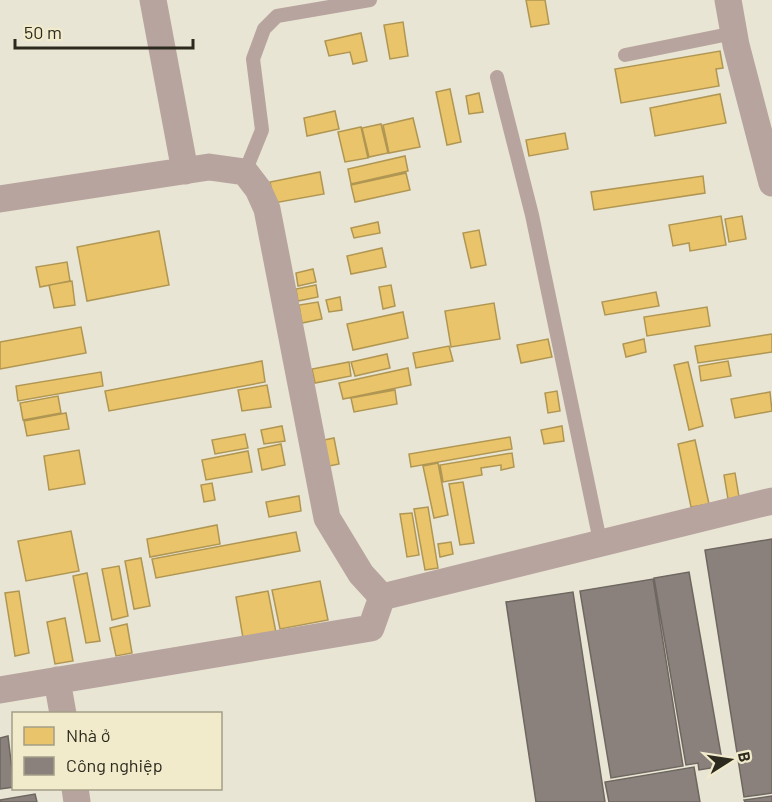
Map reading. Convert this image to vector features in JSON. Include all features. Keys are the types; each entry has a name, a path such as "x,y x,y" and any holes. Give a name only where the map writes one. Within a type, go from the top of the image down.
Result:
{"street":[{"path":"153,0 185,171"},
{"path":"728,0 734,33 772,183"},
{"path":"0,199 209,167 245,172 258,189 267,209 327,518 361,574 382,597"},
{"path":"382,597 600,541 772,501"},
{"path":"0,690 371,628 382,597"},
{"path":"57,680 63,712"}],"lane":[{"path":"245,172 262,130 253,59 264,29 277,16 313,5 370,0"},
{"path":"625,55 734,33"},
{"path":"497,77 532,215 600,541"}],"building: Nhà ở":[{"path":"526,0 545,0 549,24 531,27"},
{"path":"403,22 408,56 390,59 384,25"},
{"path":"361,33 367,61 353,64 350,52 329,56 325,41"},
{"path":"720,51 723,68 716,69 719,86 621,103 615,69"},
{"path":"450,89 461,142 447,145 436,92"},
{"path":"479,93 483,112 469,114 466,96"},
{"path":"720,94 726,123 655,136 650,108"},
{"path":"335,111 339,129 307,136 304,118"},
{"path":"413,118 420,147 389,153 383,125"},
{"path":"381,124 388,153 369,157 362,128"},
{"path":"361,127 368,158 345,162 338,132"},
{"path":"565,133 568,149 529,156 526,140"},
{"path":"405,156 408,171 351,184 348,169"},
{"path":"320,172 324,194 274,203 270,182"},
{"path":"406,173 410,190 355,202 351,185"},
{"path":"703,176 705,193 594,210 591,192"},
{"path":"721,216 726,245 690,251 689,243 673,246 669,225"},
{"path":"742,216 746,239 729,242 725,219"},
{"path":"378,222 380,233 354,238 351,228"},
{"path":"479,230 486,265 471,268 463,233"},
{"path":"159,231 169,285 87,301 77,247"},
{"path":"382,248 386,267 351,274 347,256"},
{"path":"67,262 70,281 40,287 36,267"},
{"path":"313,269 316,282 298,286 296,273"},
{"path":"72,281 75,305 54,308 49,285"},
{"path":"316,285 318,297 298,301 296,289"},
{"path":"391,285 395,306 383,309 379,287"},
{"path":"656,292 659,306 605,315 602,302"},
{"path":"340,297 342,310 329,312 326,300"},
{"path":"318,302 322,319 302,323 299,305"},
{"path":"494,303 500,339 451,347 445,311"},
{"path":"707,307 710,326 647,336 644,317"},
{"path":"403,312 408,338 353,350 347,324"},
{"path":"81,327 86,353 0,369 0,342"},
{"path":"772,334 772,352 698,363 695,346"},
{"path":"548,339 552,357 521,363 517,345"},
{"path":"644,339 646,352 626,357 623,344"},
{"path":"449,346 453,361 416,368 413,353"},
{"path":"387,354 390,368 355,376 351,362"},
{"path":"262,361 265,382 109,411 105,391"},
{"path":"728,361 731,376 701,381 699,366"},
{"path":"349,362 351,376 315,383 312,369"},
{"path":"688,362 703,426 689,430 674,365"},
{"path":"408,368 411,385 343,399 339,383"},
{"path":"101,372 103,386 18,401 16,386"},
{"path":"267,385 271,407 242,411 238,390"},
{"path":"395,390 397,404 354,412 351,398"},
{"path":"557,391 560,411 548,413 545,393"},
{"path":"770,392 772,411 735,418 731,399"},
{"path":"58,396 61,413 23,420 20,403"},
{"path":"66,413 69,429 27,436 24,421"},
{"path":"282,426 285,441 264,444 261,430"},
{"path":"562,426 564,441 544,444 541,430"},
{"path":"245,434 248,448 215,454 212,440"},
{"path":"510,437 512,449 411,467 409,454"},
{"path":"334,438 339,464 324,467 319,441"},
{"path":"695,440 709,504 691,507 678,444"},
{"path":"281,444 285,465 262,470 258,449"},
{"path":"79,450 85,484 49,490 44,456"},
{"path":"248,451 252,472 206,480 202,460"},
{"path":"512,453 514,467 501,470 501,465 481,468 482,475 443,482 440,465"},
{"path":"438,463 448,515 434,518 423,466"},
{"path":"735,473 740,503 729,505 724,475"},
{"path":"463,482 474,543 460,545 449,484"},
{"path":"212,483 215,500 204,502 201,485"},
{"path":"299,496 301,511 269,517 266,502"},
{"path":"428,507 438,568 425,570 414,509"},
{"path":"412,513 419,555 407,557 400,514"},
{"path":"217,525 220,544 150,557 147,539"},
{"path":"71,531 79,571 26,581 18,541"},
{"path":"296,532 300,551 156,578 152,559"},
{"path":"451,542 453,554 440,557 438,544"},
{"path":"141,558 150,606 134,609 125,561"},
{"path":"119,566 128,616 112,620 102,569"},
{"path":"87,573 100,641 86,643 73,576"},
{"path":"320,581 328,620 280,629 272,590"},
{"path":"19,591 29,653 15,656 5,593"},
{"path":"268,591 277,638 244,644 236,597"},
{"path":"65,618 73,661 55,664 47,622"},
{"path":"127,624 132,653 116,656 110,628"}],"building: Công nghiệp":[{"path":"772,539 772,793 744,797 705,550"},
{"path":"689,572 723,766 699,770 698,763 686,765 654,578"},
{"path":"653,579 683,766 611,778 580,591"},
{"path":"573,592 605,802 536,802 506,602"},
{"path":"8,736 12,787 0,789 0,738"},
{"path":"694,767 700,802 609,802 605,782"},
{"path":"35,794 37,802 0,802 0,800"},
{"path":"772,796 772,802 745,802 744,800"}]}
